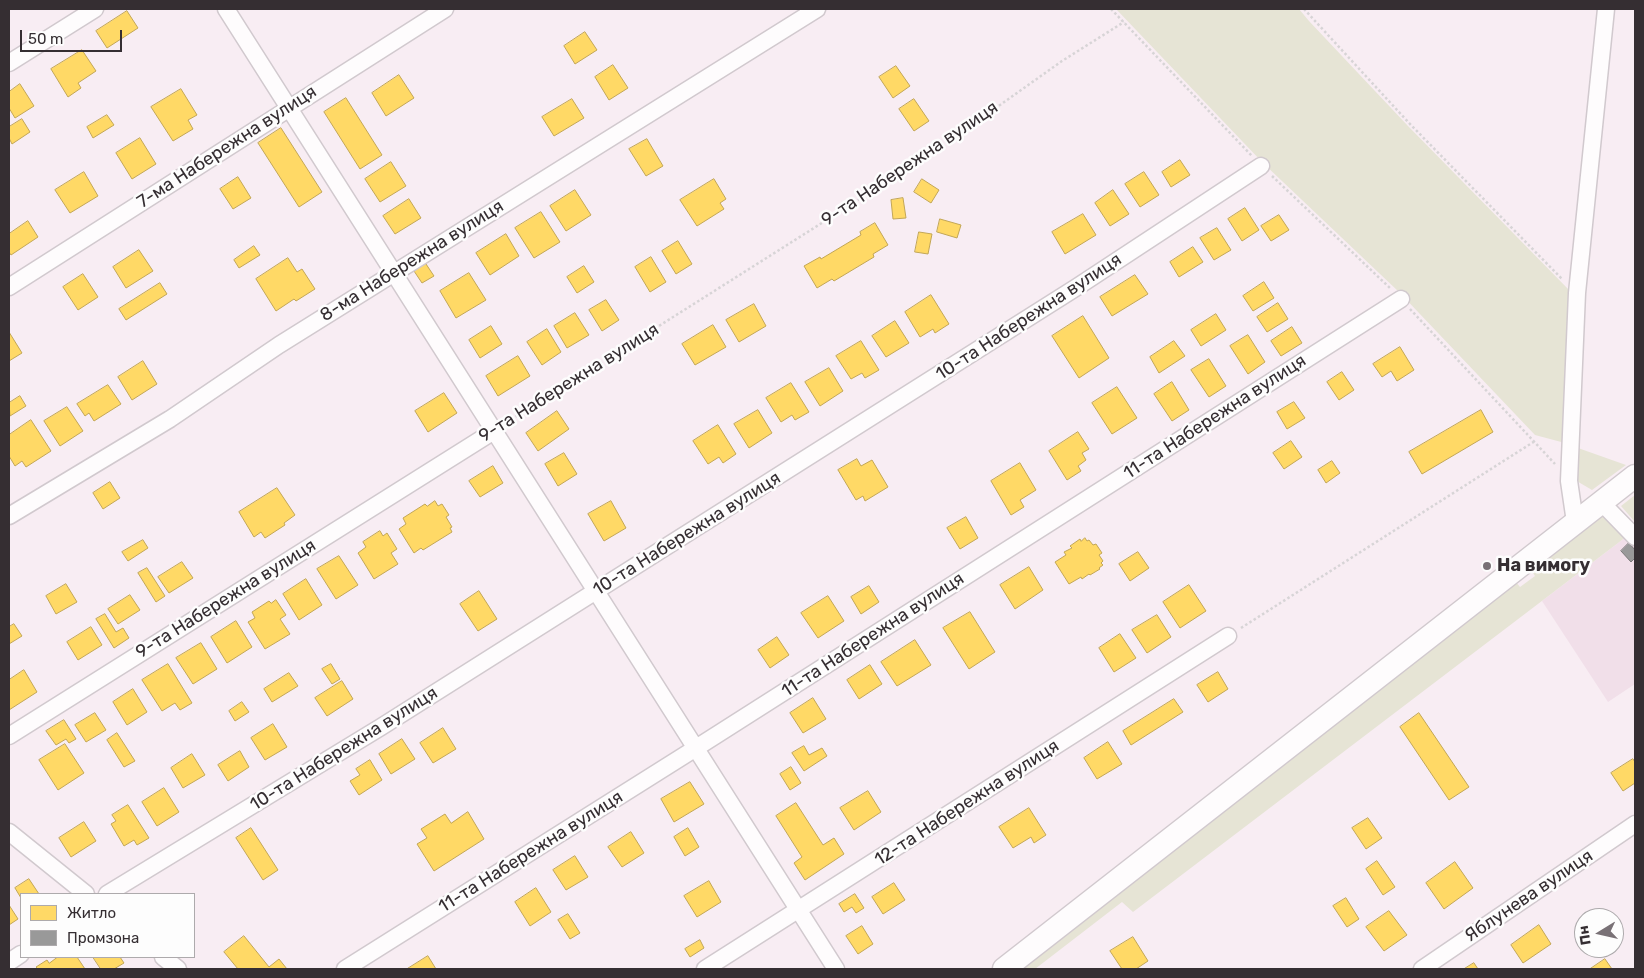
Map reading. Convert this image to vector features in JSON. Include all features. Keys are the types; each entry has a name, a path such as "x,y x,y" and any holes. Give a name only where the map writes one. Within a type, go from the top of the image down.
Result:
{"street":[{"path":"9,63 95,9"},
{"path":"226,9 836,969"},
{"name":"7-ма Набережна вулиця","path":"9,287 445,9"},
{"name":"8-ма Набережна вулиця","path":"9,516 170,419 279,345 817,9"},
{"path":"1575,522 1569,480 1577,293 1606,9"},
{"name":"10-та Набережна вулиця","path":"109,893 372,732 1078,287 1261,166"},
{"name":"11-та Набережна вулиця","path":"345,969 696,748 1400,299"},
{"name":"9-та Набережна вулиця","path":"9,736 494,430"},
{"path":"1004,969 1635,476"},
{"path":"1601,502 1635,537"},
{"name":"12-та Набережна вулиця","path":"705,969 1228,636"},
{"name":"Яблунева вулиця","path":"1422,969 1635,824"},
{"path":"9,832 85,893"},
{"path":"9,962 20,955"},
{"path":"164,958 178,969"}],"path":[{"path":"1111,9 1261,166 1400,299 1535,441 1569,480"},
{"path":"1304,9 1410,124 1577,293"},
{"name":"9-та Набережна вулиця","path":"494,430 931,154 1062,61 1124,22"},
{"path":"1228,636 1535,441"}],"shaded area":[{"path":"1116,9 1299,9 1408,126 1570,291 1565,443 1535,435 1399,292 1263,163"},
{"path":"1578,448 1626,465 1592,490 1575,480"},
{"path":"1635,495 1635,522 1621,506"},
{"path":"1604,513 1626,537 1133,912 1122,902 1035,969 1021,969 1516,582 1520,587 1535,576 1531,570"},
{"path":"1626,537 1635,546 1635,684 1608,702 1542,601"}],"building: Житло":[{"path":"127,11 138,28 107,48 96,31"},
{"path":"585,32 597,50 575,64 564,46"},
{"path":"82,50 96,71 78,83 81,88 68,97 51,69"},
{"path":"613,65 628,88 609,100 595,77"},
{"path":"896,66 910,86 893,98 879,77"},
{"path":"399,75 414,98 386,116 372,93"},
{"path":"20,84 34,106 15,118 9,108 9,92"},
{"path":"181,89 197,115 188,120 193,129 173,141 151,107"},
{"path":"346,98 382,155 360,169 324,112"},
{"path":"572,99 584,118 554,136 542,117"},
{"path":"914,99 929,121 914,131 899,109"},
{"path":"107,115 114,125 93,138 87,127"},
{"path":"22,119 30,132 12,144 9,138 9,127"},
{"path":"281,128 322,192 299,207 258,143"},
{"path":"140,138 156,164 132,179 116,153"},
{"path":"647,139 663,166 646,176 629,149"},
{"path":"1180,160 1190,175 1171,187 1162,172"},
{"path":"391,162 406,186 380,202 365,179"},
{"path":"84,172 98,196 70,213 55,190"},
{"path":"1144,172 1159,195 1140,207 1125,184"},
{"path":"238,177 251,198 233,209 220,189"},
{"path":"714,179 726,199 720,203 724,209 697,226 680,200"},
{"path":"922,179 939,190 931,203 914,192"},
{"path":"575,190 591,215 566,231 550,206"},
{"path":"1113,190 1129,214 1110,226 1095,203"},
{"path":"903,198 906,218 893,219 891,200"},
{"path":"409,199 421,218 395,234 383,216"},
{"path":"1245,208 1259,230 1242,241 1228,219"},
{"path":"541,212 560,242 534,258 515,228"},
{"path":"1083,214 1096,235 1065,254 1052,232"},
{"path":"1279,215 1289,230 1271,241 1261,226"},
{"path":"940,219 961,225 957,238 937,232"},
{"path":"28,221 38,237 11,255 9,252 9,234"},
{"path":"875,223 888,245 873,254 874,257 834,281 832,279 817,288 804,266 820,257 821,259 861,235 860,232"},
{"path":"1217,228 1231,250 1214,260 1200,238"},
{"path":"919,232 932,234 928,254 915,252"},
{"path":"506,234 519,256 490,275 476,253"},
{"path":"678,241 692,264 676,274 662,251"},
{"path":"254,246 260,255 239,268 234,260"},
{"path":"1193,247 1203,262 1179,277 1170,262"},
{"path":"139,250 153,271 126,288 113,267"},
{"path":"651,257 666,282 650,292 635,267"},
{"path":"288,258 297,272 302,269 315,289 296,301 294,299 276,311 256,279"},
{"path":"426,264 434,276 422,283 414,271"},
{"path":"584,266 594,282 577,293 567,277"},
{"path":"469,273 486,300 456,318 440,291"},
{"path":"83,274 98,297 78,310 63,287"},
{"path":"1135,275 1148,294 1112,316 1100,297"},
{"path":"1264,282 1274,298 1253,311 1243,296"},
{"path":"160,283 167,294 126,320 119,309"},
{"path":"931,295 949,324 935,333 933,329 920,337 905,312"},
{"path":"606,300 619,320 602,331 589,310"},
{"path":"1278,303 1288,319 1267,332 1257,317"},
{"path":"754,304 766,326 739,342 726,320"},
{"path":"575,313 589,335 567,348 554,326"},
{"path":"1216,314 1226,330 1201,346 1191,330"},
{"path":"1083,316 1109,358 1079,378 1052,336"},
{"path":"895,321 909,343 886,357 872,336"},
{"path":"713,325 726,347 695,365 682,344"},
{"path":"491,326 502,344 480,358 469,340"},
{"path":"1292,327 1302,343 1281,356 1271,341"},
{"path":"547,329 561,352 542,365 527,342"},
{"path":"9,332 22,353 9,361"},
{"path":"1248,335 1265,362 1248,374 1230,346"},
{"path":"861,341 879,370 865,378 862,373 851,379 836,356"},
{"path":"1174,341 1185,356 1159,373 1150,357"},
{"path":"1400,347 1414,370 1397,381 1391,371 1382,377 1373,364"},
{"path":"518,356 530,376 498,396 486,376"},
{"path":"1209,359 1226,386 1209,397 1191,370"},
{"path":"143,361 157,384 132,400 118,377"},
{"path":"829,368 843,391 820,406 805,382"},
{"path":"1342,372 1354,390 1339,400 1327,382"},
{"path":"1172,382 1189,410 1172,421 1154,394"},
{"path":"791,383 809,412 795,420 792,415 781,422 766,398"},
{"path":"108,385 121,404 94,421 89,413 85,416 77,404"},
{"path":"1117,387 1137,418 1112,434 1092,403"},
{"path":"444,393 457,413 428,432 415,411"},
{"path":"20,396 26,406 10,416 9,403"},
{"path":"1294,402 1305,418 1287,429 1277,412"},
{"path":"67,407 83,431 60,446 44,421"},
{"path":"758,410 772,433 749,448 734,424"},
{"path":"1481,410 1493,432 1422,474 1409,452"},
{"path":"557,411 569,429 538,451 526,433"},
{"path":"31,420 51,451 26,467 22,461 15,466 9,456 9,435"},
{"path":"718,425 736,454 723,463 719,457 708,464 693,441"},
{"path":"1078,432 1089,449 1082,453 1086,460 1078,466 1081,471 1067,480 1049,451"},
{"path":"1291,441 1302,457 1284,469 1273,453"},
{"path":"564,453 577,474 558,486 545,464"},
{"path":"857,459 861,466 872,460 888,487 865,501 863,496 856,500 838,470"},
{"path":"1332,461 1340,473 1326,483 1318,470"},
{"path":"1020,463 1036,490 1020,500 1024,507 1011,515 991,481"},
{"path":"493,466 503,483 480,497 469,481"},
{"path":"110,482 120,498 103,509 93,493"},
{"path":"277,488 295,515 284,523 285,525 265,538 261,532 254,537 239,512"},
{"path":"435,501 438,506 442,504 449,515 446,517 452,527 450,528 452,532 423,550 421,548 414,553 399,529 406,524 403,518 425,504 427,506"},
{"path":"611,501 626,528 604,541 588,514"},
{"path":"966,517 978,538 960,549 947,528"},
{"path":"380,531 383,536 387,533 397,549 391,553 398,564 374,579 358,553 366,547 363,542"},
{"path":"1085,538 1093,545 1096,544 1102,553 1099,555 1103,565 1090,575 1082,579 1081,577 1069,584 1055,562 1066,555 1064,552 1072,548 1070,546"},
{"path":"143,540 148,548 128,561 122,552"},
{"path":"1138,552 1149,568 1130,581 1119,564"},
{"path":"339,556 358,585 336,599 317,569"},
{"path":"182,562 193,578 169,593 158,577"},
{"path":"1029,567 1043,590 1015,609 1000,585"},
{"path":"147,568 165,596 156,602 138,573"},
{"path":"306,579 322,605 299,620 283,594"},
{"path":"66,584 77,602 56,614 46,596"},
{"path":"1189,585 1206,611 1180,628 1163,602"},
{"path":"869,586 879,602 861,614 851,597"},
{"path":"479,591 497,619 478,631 460,604"},
{"path":"130,595 140,610 118,624 108,609"},
{"path":"828,596 844,621 818,638 801,613"},
{"path":"276,600 286,615 280,619 290,634 265,649 248,622 255,618 252,612 269,601 271,603"},
{"path":"970,612 995,652 969,669 943,628"},
{"path":"105,614 116,632 123,628 129,638 114,648 96,619"},
{"path":"1157,615 1171,637 1147,653 1132,630"},
{"path":"236,621 252,647 227,663 211,637"},
{"path":"14,624 22,636 9,644 9,627"},
{"path":"91,627 102,645 78,660 67,642"},
{"path":"1120,634 1136,658 1114,672 1099,648"},
{"path":"777,637 789,655 770,668 758,650"},
{"path":"915,640 931,665 897,686 881,662"},
{"path":"201,643 217,669 193,684 176,658"},
{"path":"168,664 192,703 180,710 175,703 162,711 142,680"},
{"path":"331,664 340,679 332,684 322,669"},
{"path":"870,665 882,684 859,699 847,680"},
{"path":"24,670 37,692 9,710 9,680"},
{"path":"1218,672 1228,689 1208,702 1197,685"},
{"path":"289,673 298,686 272,702 264,689"},
{"path":"342,681 353,699 327,716 315,698"},
{"path":"133,689 147,712 127,725 113,702"},
{"path":"813,698 826,719 803,733 790,713"},
{"path":"1174,699 1183,712 1131,745 1123,731"},
{"path":"242,702 249,712 235,721 229,711"},
{"path":"95,713 106,730 86,742 75,725"},
{"path":"1419,713 1469,787 1449,800 1400,727"},
{"path":"64,720 76,739 69,743 66,739 56,745 46,731"},
{"path":"273,724 287,747 265,760 251,738"},
{"path":"443,728 456,749 433,763 420,743"},
{"path":"117,733 135,761 124,767 107,740"},
{"path":"402,739 415,759 391,774 379,754"},
{"path":"1108,742 1122,764 1097,779 1084,758"},
{"path":"65,744 84,773 58,790 39,760"},
{"path":"804,746 809,755 822,748 827,756 804,771 792,753"},
{"path":"240,751 249,767 228,781 218,765"},
{"path":"192,754 205,775 183,788 171,768"},
{"path":"1633,759 1635,762 1635,783 1623,791 1611,773"},
{"path":"370,760 382,780 359,795 350,781 360,775 356,769"},
{"path":"791,767 801,783 790,790 780,774"},
{"path":"690,782 704,804 674,822 661,799"},
{"path":"164,788 179,812 157,826 142,802"},
{"path":"868,791 881,812 854,830 840,808"},
{"path":"796,803 823,845 834,838 844,854 805,880 794,863 802,857 776,816"},
{"path":"128,805 149,838 137,845 134,840 124,846 111,824 116,821 112,815"},
{"path":"1029,808 1046,835 1034,843 1031,837 1013,848 999,827"},
{"path":"468,812 484,839 434,871 417,844 427,838 421,829 445,814 451,823"},
{"path":"1368,818 1382,838 1366,849 1352,828"},
{"path":"84,822 96,841 71,857 59,838"},
{"path":"251,828 278,870 263,880 236,838"},
{"path":"688,828 699,847 685,856 674,837"},
{"path":"631,832 644,853 622,867 608,847"},
{"path":"575,856 588,877 566,890 553,870"},
{"path":"1377,861 1395,887 1383,895 1366,869"},
{"path":"1455,862 1473,888 1444,909 1426,883"},
{"path":"29,879 38,893 20,893 20,896 15,888"},
{"path":"709,881 721,902 697,917 684,896"},
{"path":"894,883 905,900 883,914 872,897"},
{"path":"536,888 551,912 530,926 515,902"},
{"path":"855,894 864,908 856,913 852,907 844,912 839,904"},
{"path":"1346,898 1359,919 1347,927 1333,906"},
{"path":"9,905 18,919 9,925"},
{"path":"1389,911 1407,935 1384,951 1366,927"},
{"path":"568,914 580,933 570,939 558,920"},
{"path":"1539,925 1551,944 1523,963 1511,945"},
{"path":"862,926 873,944 858,954 846,936"},
{"path":"244,936 269,967 279,959 287,969 238,969 224,952"},
{"path":"1133,937 1148,961 1136,969 1122,969 1110,951"},
{"path":"700,940 704,948 690,957 685,949"},
{"path":"428,956 436,969 407,969"},
{"path":"56,958 78,958 85,969 38,969 36,967 47,960 49,963"},
{"path":"94,958 121,958 124,963 114,969 101,969"},
{"path":"1605,959 1612,969 1590,969"},
{"path":"1474,963 1478,969 1464,969"}],"building: Промзона":[{"path":"1629,543 1635,550 1635,558 1631,562 1621,551"}],"place":[{"name":"На вимогу","path":"1487,566"}]}
